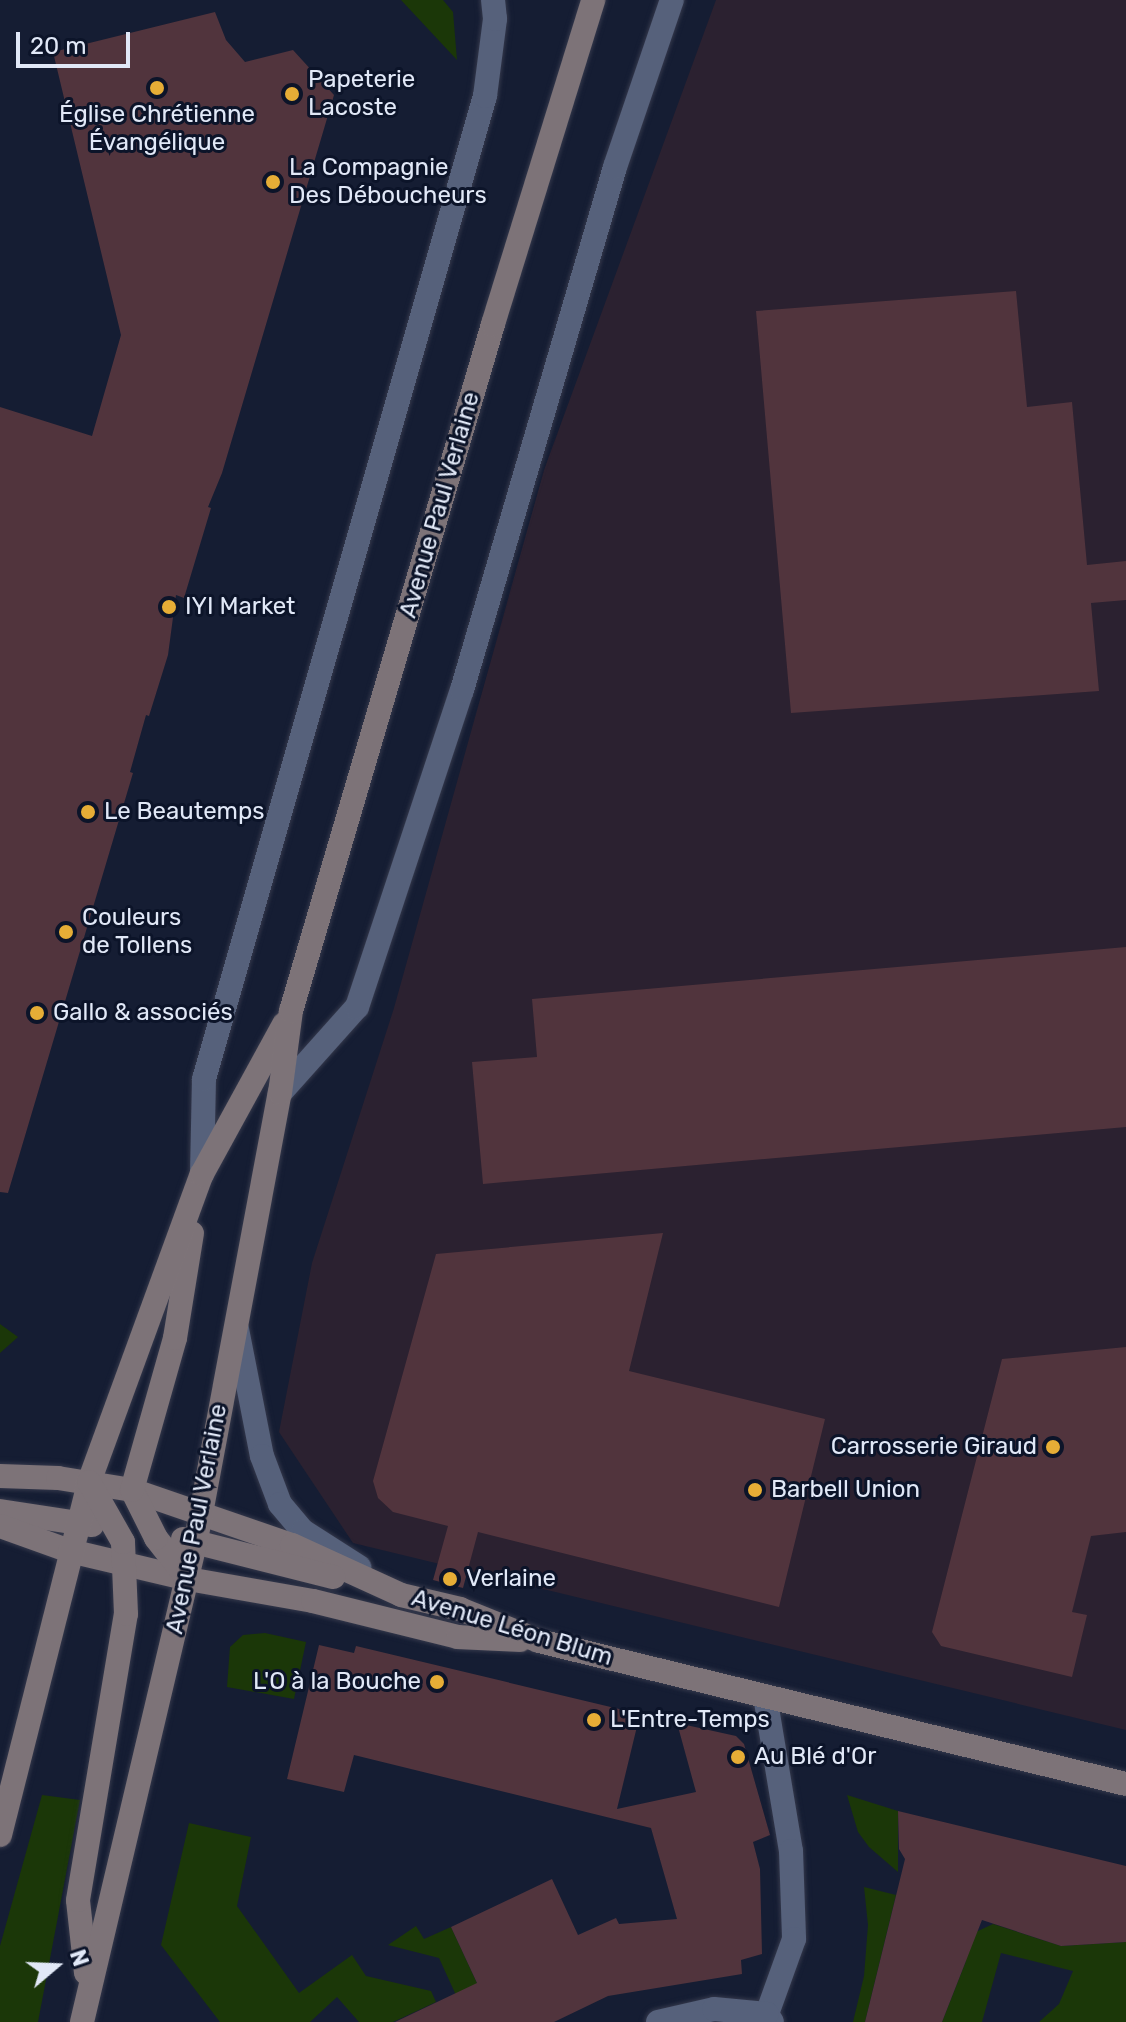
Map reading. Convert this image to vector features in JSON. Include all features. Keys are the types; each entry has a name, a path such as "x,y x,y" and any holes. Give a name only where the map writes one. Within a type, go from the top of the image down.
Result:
{"main road":[{"name":"Avenue Paul Verlaine","path":"82,2022 188,1579 280,1093 291,1011 493,324 593,0"},
{"name":"Avenue Paul Verlaine","path":"0,1835 89,1482 202,1174 291,1011"},
{"path":"188,1579 152,1530 132,1490 175,1338 202,1174"},
{"name":"Avenue Léon Blum","path":"0,1476 89,1482 132,1490 292,1545 401,1595 460,1609 539,1641 1126,1784"},
{"path":"88,1991 78,1900 126,1614 121,1543 89,1482"},
{"path":"0,1511 77,1525 121,1543 188,1579 313,1601 458,1637 539,1641"},
{"path":"0,1526 70,1551 121,1543 201,1512"},
{"path":"152,1530 401,1595"}],"street":[{"path":"202,1174 204,1079 485,96 495,19 493,0"},
{"path":"280,1093 357,1007 462,690 615,167 672,0"},
{"path":"235,1323 262,1456 280,1504 303,1531 401,1595"},
{"path":"658,2022 714,2009 769,2018 794,1939 791,1851 765,1696"}],"shaded area":[{"path":"716,0 1126,0 1126,1730 353,1543 279,1432 312,1263 394,1008 544,470"}],"green space":[{"path":"401,0 443,0 453,12 457,60"},
{"path":"0,1324 18,1337 0,1353"},
{"path":"265,1633 306,1642 294,1699 227,1687 230,1647 243,1635"},
{"path":"42,1795 80,1800 38,2022 0,2022 0,1946"},
{"path":"847,1795 898,1811 898,1872 869,1847 858,1832"},
{"path":"189,1823 251,1837 237,1906 299,1993 352,1955 366,1976 431,1991 436,2002 393,2022 359,2022 337,1997 310,2022 220,2022 161,1945"},
{"path":"864,1887 896,1895 865,2022 853,2022 864,1976 868,1925"},
{"path":"993,1924 1061,1946 1126,1942 1126,2022 1039,2022 1059,2004 1073,1971 1001,1953 982,2022 942,2022 966,1961 965,1937"},
{"path":"416,1926 424,1939 451,1927 482,1994 460,2004 439,1958 388,1945"}],"building":[{"path":"215,12 226,40 245,62 293,50 334,95 222,473 208,507 211,508 184,598 176,595 168,655 149,716 146,715 130,772 133,773 8,1193 0,1192 0,407 92,436 121,335 53,52"},
{"path":"1016,291 1027,407 1072,402 1087,565 1126,561 1126,600 1091,603 1099,691 791,713 756,311"},
{"path":"1126,947 1126,1127 483,1184 472,1062 537,1057 532,999"},
{"path":"663,1233 629,1371 825,1419 779,1607 478,1532 463,1588 433,1580 448,1526 393,1512 378,1498 373,1481 436,1254"},
{"name":"Carrosserie Giraud","path":"1126,1347 1126,1532 1091,1536 1072,1612 1087,1615 1072,1677 941,1646 932,1632 1002,1359"},
{"path":"319,1645 354,1653 356,1646 640,1714 617,1809 696,1792 677,1723 736,1736 744,1744 770,1835 753,1842 760,1869 762,1954 741,1960 742,1974 608,1996 554,2022 395,2022 477,1983 451,1927 552,1879 578,1935 616,1918 619,1924 677,1919 651,1828 354,1755 344,1792 287,1779"},
{"path":"898,1811 1126,1866 1126,1942 1061,1946 982,1920 942,2022 865,2022 905,1859 899,1849"}],"place":[{"name":"Église Chrétienne Évangélique","path":"157,88"},
{"name":"Papeterie Lacoste","path":"292,94"},
{"name":"La Compagnie Des Déboucheurs","path":"273,182"},
{"name":"IYI Market","path":"169,607"},
{"name":"Le Beautemps","path":"88,812"},
{"name":"Couleurs de Tollens","path":"66,932"},
{"name":"Gallo & associés","path":"37,1013"},
{"name":"Carrosserie Giraud","path":"1053,1447"},
{"name":"Barbell Union","path":"755,1490"},
{"name":"Verlaine","path":"450,1579"},
{"name":"L'O à la Bouche","path":"437,1682"},
{"name":"L'Entre-Temps","path":"594,1720"},
{"name":"Au Blé d'Or","path":"738,1757"}]}
